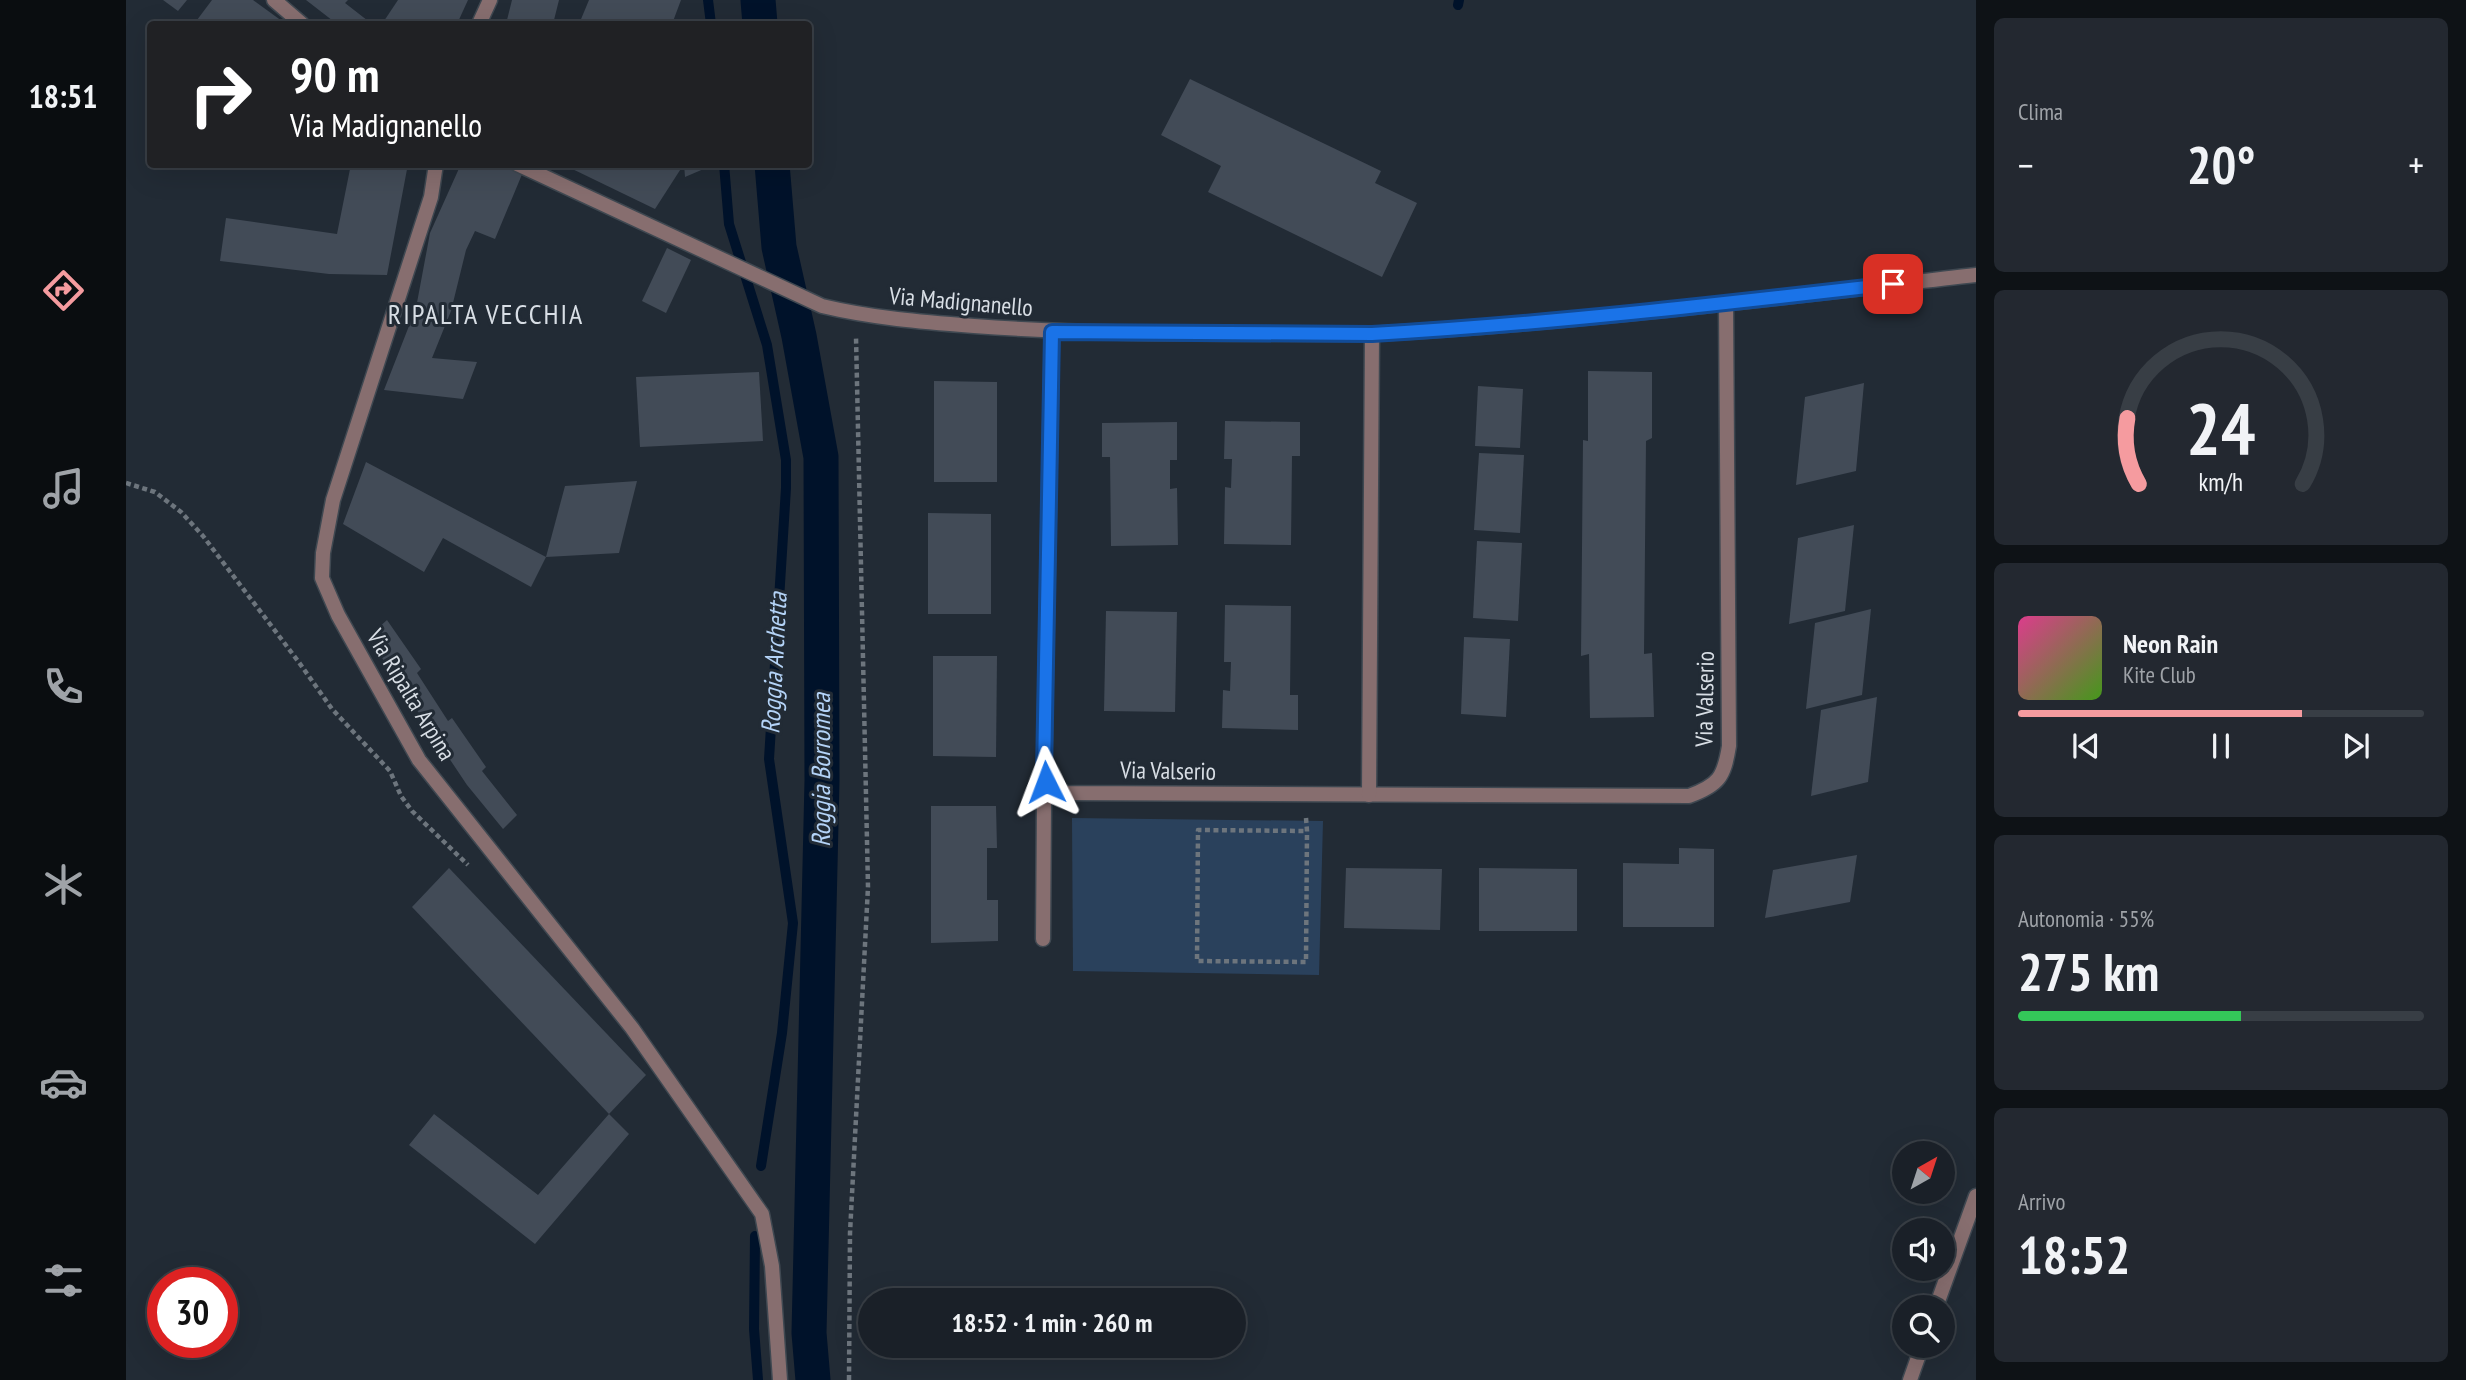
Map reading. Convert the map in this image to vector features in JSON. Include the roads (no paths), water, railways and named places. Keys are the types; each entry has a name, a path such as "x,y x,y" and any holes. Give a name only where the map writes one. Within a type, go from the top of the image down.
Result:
{"street":[{"path":"274,0 298,21"},
{"path":"480,21 490,0"},
{"name":"Via Ripalta Arpina","path":"435,168 431,197 333,500 323,552 323,578 338,615 419,760 632,1028 762,1214 772,1266 780,1380"},
{"name":"Via Madignanello","path":"526,168 822,306 856,315 1052,332 1372,334 1726,303 1976,275"},
{"name":"Via Valserio","path":"1052,788 1067,793 1305,796 1689,796 1717,782 1726,768 1729,746 1726,303"},
{"path":"1043,939 1044,803 1052,788 1046,782 1044,774 1052,332"},
{"path":"1368,795 1372,334"},
{"path":"1940,1295 1976,1196"},
{"path":"1910,1380 1918,1358"}],"waterway":[{"name":"Roggia Archetta","path":"708,0 711,21"},
{"name":"Roggia Borromea","path":"758,0 760,21"},
{"path":"1458,5 1459,0"},
{"name":"Roggia Archetta","path":"724,168 729,224 767,345 786,460 769,759 793,923 782,1033 761,1166"},
{"name":"Roggia Borromea","path":"772,168 779,247 799,336 821,457 822,781 809,1333 813,1380"},
{"name":"Roggia Archetta","path":"755,1236 754,1329 758,1380"}],"district":[{"name":"RIPALTA VECCHIA","path":"486,314"}]}
